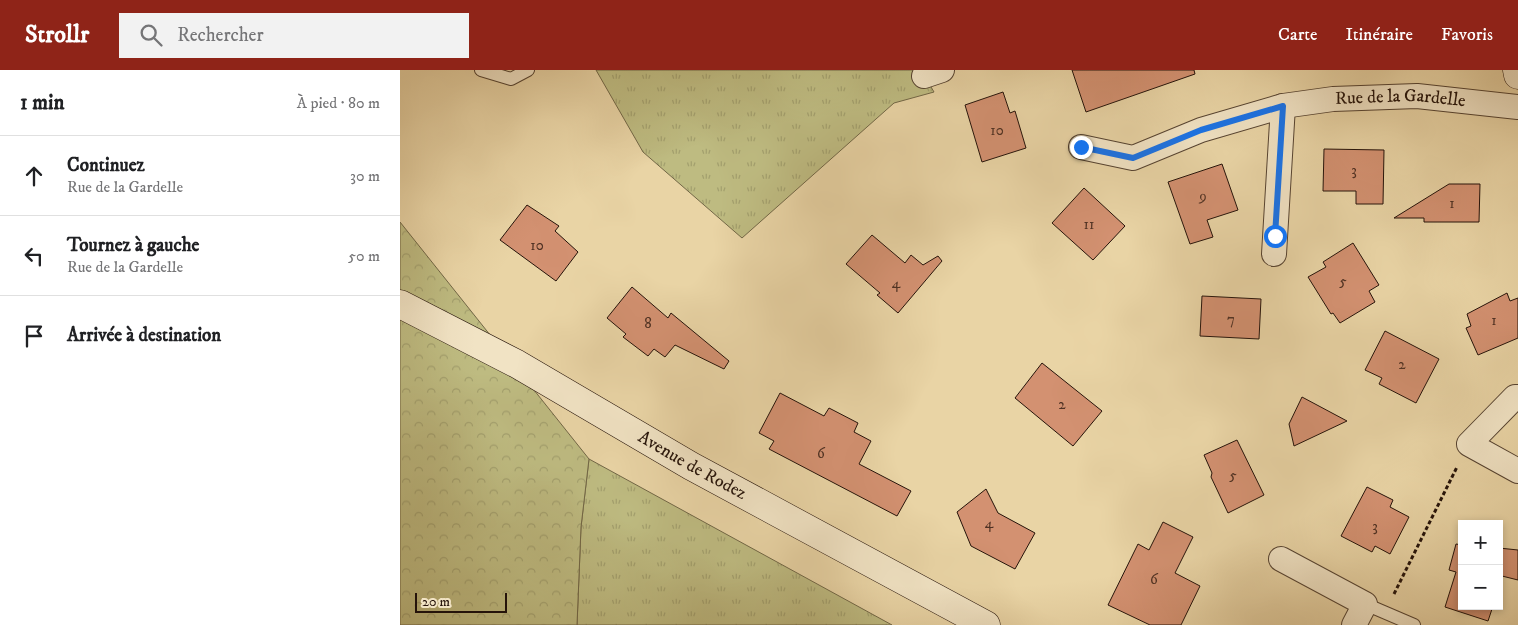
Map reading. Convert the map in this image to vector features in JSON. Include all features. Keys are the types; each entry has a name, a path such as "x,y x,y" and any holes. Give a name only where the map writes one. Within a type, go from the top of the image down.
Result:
{"street":[{"path":"1516,70 1518,75"},
{"name":"Rue de la Gardelle","path":"1081,147 1133,158 1201,130 1283,106 1333,99 1417,96 1518,107"},
{"path":"1274,254 1283,106"},
{"name":"Avenue de Rodez","path":"400,304 517,364 691,466 986,625"},
{"path":"1518,397 1515,397 1469,444 1518,471"},
{"path":"1281,559 1365,604 1354,625"}],"lane":[{"path":"481,70 511,79 528,70"},
{"path":"1365,604 1414,625"}],"path":[{"path":"1365,604 1393,595 1469,444"}],"green space":[{"path":"596,70 921,70 934,92 894,103 742,238 643,152"},
{"path":"400,222 589,459 581,527 577,625 400,625"},
{"path":"589,459 892,625 577,625 581,527"}],"building":[{"path":"1072,70 1194,70 1195,74 1086,112"},
{"path":"1003,92 1010,113 1015,111 1026,148 982,162 965,105"},
{"path":"1324,149 1384,150 1383,204 1356,204 1356,191 1323,191"},
{"path":"1222,164 1238,210 1207,220 1213,237 1190,244 1168,182"},
{"path":"1449,184 1480,184 1479,222 1424,222 1424,218 1394,218"},
{"path":"1084,188 1125,226 1093,260 1052,223"},
{"path":"527,205 559,226 555,231 578,252 556,281 500,240"},
{"path":"872,235 905,263 911,255 923,265 938,256 942,261 898,313 877,295 880,293 846,264"},
{"path":"1353,243 1379,285 1369,291 1375,302 1340,323 1333,313 1331,314 1308,277 1326,267 1323,262"},
{"path":"632,287 668,318 671,313 729,361 724,369 675,345 665,357 654,349 648,356 623,337 626,334 607,318"},
{"path":"1507,293 1510,301 1518,298 1518,338 1478,355 1466,328 1471,326 1467,314"},
{"path":"1202,296 1261,299 1259,339 1200,336"},
{"path":"1385,331 1439,359 1416,403 1379,384 1382,378 1365,370"},
{"path":"1042,363 1102,411 1073,446 1015,398"},
{"path":"780,393 824,416 829,408 858,423 854,432 871,441 859,464 911,491 897,516 769,449 774,441 759,433"},
{"path":"1302,397 1347,421 1294,446 1289,424"},
{"path":"1237,440 1264,495 1228,513 1211,477 1212,473 1204,455"},
{"path":"1367,487 1393,500 1390,507 1409,517 1390,554 1375,546 1372,552 1341,536"},
{"path":"986,489 998,513 1035,533 1015,569 971,546 957,512"},
{"path":"1163,522 1193,537 1175,573 1200,586 1181,625 1150,625 1108,605 1138,544 1149,550"},
{"path":"1456,544 1458,544 1458,610 1492,610 1488,621 1445,607 1456,572 1449,570"},
{"path":"1503,548 1518,550 1518,580 1503,576"}],"route":[{"path":"1081,147 1133,158 1201,130 1283,106 1275,236"}]}
